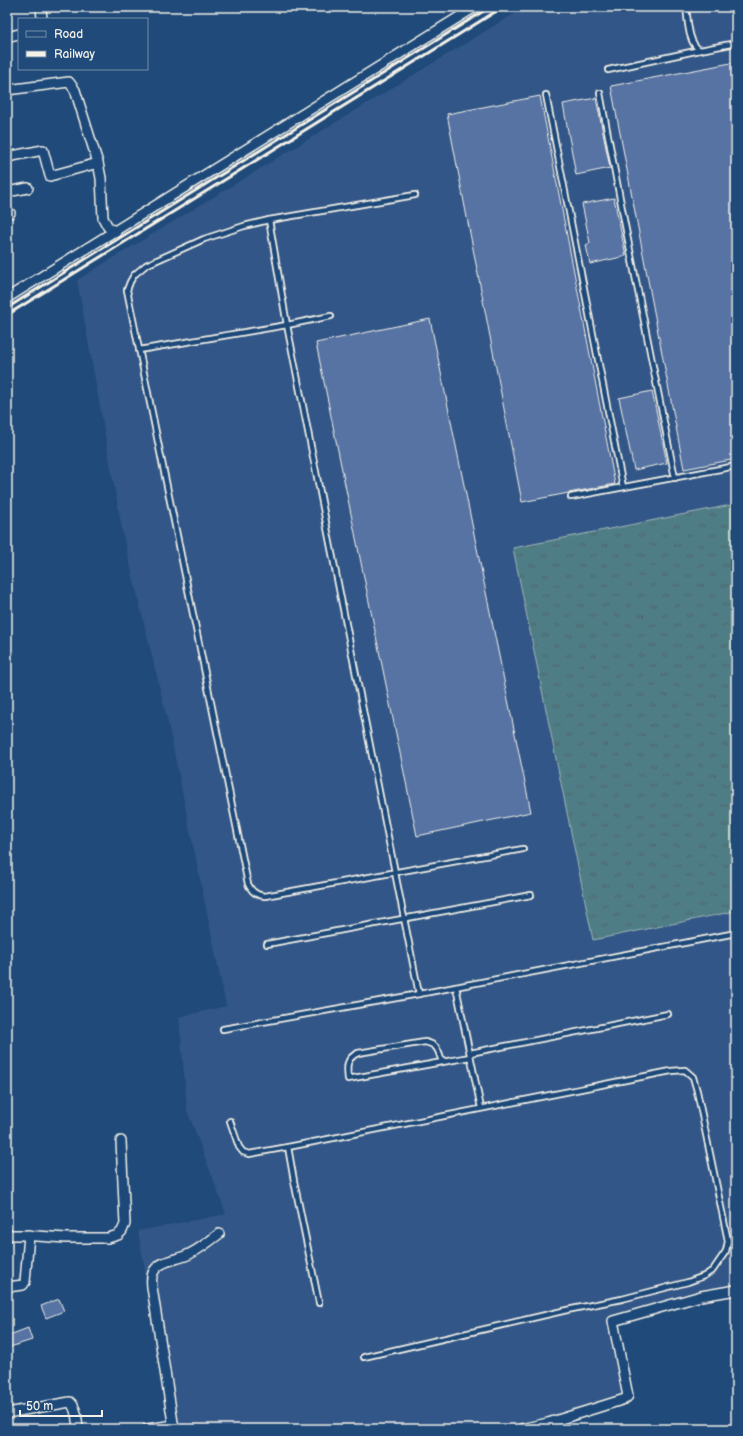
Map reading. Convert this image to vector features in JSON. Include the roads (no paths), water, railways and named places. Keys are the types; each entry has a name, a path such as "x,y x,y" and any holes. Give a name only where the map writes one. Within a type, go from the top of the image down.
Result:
{"street":[{"path":"41,7 42,18"},
{"path":"7,298 116,232 475,7"},
{"path":"7,37 18,34"},
{"path":"7,90 69,82 75,90 98,163 101,178 103,218 108,227 116,232"},
{"path":"7,157 43,150 50,176 98,163"},
{"path":"7,192 28,188"},
{"path":"7,1235 66,1238 108,1238 118,1235 122,1231 125,1224 121,1141"},
{"path":"147,1429 174,1427 153,1294 153,1272 162,1264 197,1250 219,1234"},
{"path":"7,1287 19,1287 25,1282 29,1235"},
{"path":"521,1429 548,1424 625,1400 628,1396 613,1320 702,1296 736,1290"},
{"path":"7,1413 70,1402 75,1409 78,1429"}],"lane":[{"path":"686,7 692,42 695,48 700,50"},
{"path":"608,70 736,43"},
{"path":"600,92 675,478"},
{"path":"546,95 623,487"},
{"path":"415,195 269,220 244,226 204,239 146,265 130,282 127,290 250,888 259,896 265,896 522,849"},
{"path":"269,220 403,919 419,994"},
{"path":"140,350 288,325 331,316"},
{"path":"571,497 736,466"},
{"path":"267,944 531,895"},
{"path":"223,1028 419,994 736,933"},
{"path":"456,987 481,1108"},
{"path":"442,1062 437,1048 432,1044 425,1042 358,1053 353,1055 346,1069 348,1079 442,1062 668,1014"},
{"path":"230,1121 239,1147 243,1152 249,1154 671,1071 685,1070 693,1077 728,1241 726,1251 713,1270 704,1276 688,1282 622,1299 566,1310 364,1356"},
{"path":"288,1147 319,1303"}],"railway":[{"path":"7,308 490,7"},
{"path":"7,315 503,7"}]}
